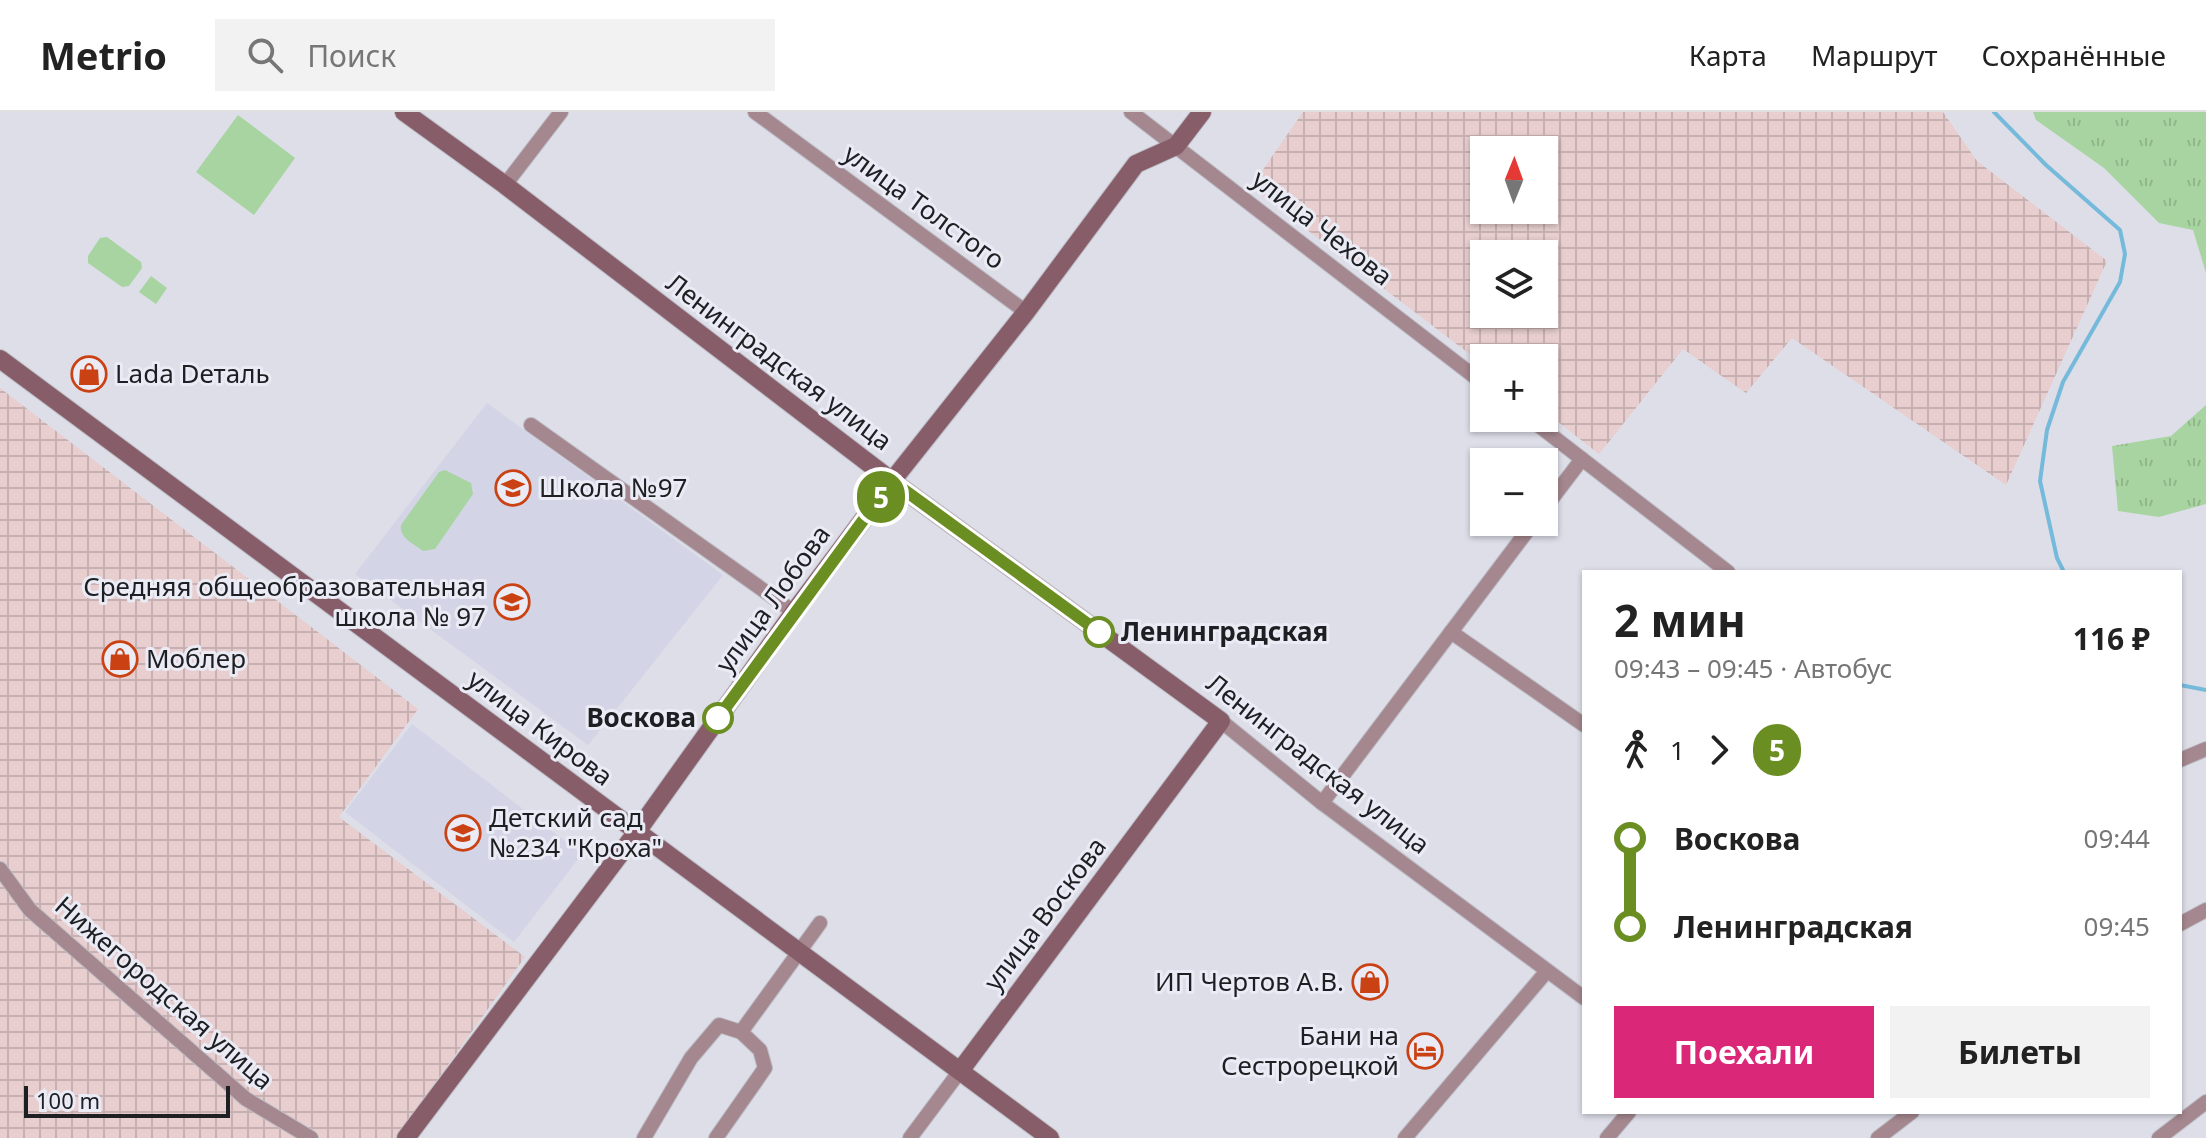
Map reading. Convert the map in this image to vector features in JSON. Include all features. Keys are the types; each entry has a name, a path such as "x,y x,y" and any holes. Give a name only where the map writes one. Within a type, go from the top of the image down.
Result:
{"street":[{"name":"Ленинградская улица","path":"404,112 505,185 892,481 1221,721 1322,803 1582,997"},
{"path":"505,185 561,112"},
{"name":"улица Толстого","path":"755,112 1026,312"},
{"name":"улица Чехова","path":"1131,112 1470,373"},
{"name":"улица Лобова","path":"406,1138 636,833 892,481 1026,312 1136,164 1176,146 1202,112"},
{"name":"улица Кирова","path":"0,359 1050,1138"},
{"path":"531,425 794,612"},
{"path":"1547,432 1725,570"},
{"path":"1558,491 1582,459"},
{"path":"1322,803 1523,536"},
{"path":"1451,632 1582,724"},
{"name":"улица Воскова","path":"910,1138 1221,721"},
{"path":"2182,759 2206,749"},
{"name":"Нижегородская улица","path":"0,869 30,910 246,1099 311,1138"},
{"path":"2182,923 2206,910"},
{"path":"741,1032 820,923"},
{"path":"1405,1138 1547,971"},
{"path":"644,1138 691,1058 719,1025 741,1032 760,1050 765,1068 716,1138"},
{"path":"2159,1138 2206,1102"},
{"path":"1607,1138 1627,1114"},
{"path":"1878,1138 1909,1114"}],"shaded area":[{"path":"1303,112 1943,112 1977,161 2107,261 2006,485 1792,338 1746,393 1683,349 1599,454 1558,422 1558,344 1470,344 1470,354 1251,187"},
{"path":"0,388 418,709 339,817 525,957 396,1138 0,1138"},
{"name":"Школа №97","path":"487,403 723,575 588,745 355,574"},
{"name":"Детский сад №234 \"Кроха\"","path":"412,724 582,854 514,942 345,812"}],"green space":[{"path":"2033,112 2206,112 2206,273 2193,230 2159,223 2104,168 2036,120"},
{"path":"238,115 295,158 254,215 196,172"},
{"path":"107,237 141,262 142,268 129,286 122,287 88,263 88,256 100,238"},
{"path":"151,276 167,288 156,304 139,292"},
{"path":"2206,405 2206,504 2159,517 2118,511 2112,446 2171,436"},
{"path":"445,470 471,483 473,494 435,549 423,551 405,537 401,525 439,472"}],"waterway":[{"path":"1994,112 2046,165 2120,230 2125,254 2120,282 2063,382 2047,430 2040,481 2057,558 2063,570"},
{"path":"2182,685 2206,690"}],"bus line":[{"name":"5","path":"718,718 892,481 1099,632"}],"place":[{"name":"Lada Dеталь","path":"89,374"},
{"name":"Школа №97","path":"513,488"},
{"name":"Средняя общеобразовательная школа № 97","path":"512,602"},
{"name":"Ленинградская","path":"1099,632"},
{"name":"Моблер","path":"120,659"},
{"name":"Воскова","path":"718,718"},
{"name":"Детский сад №234 \"Кроха\"","path":"463,833"},
{"name":"ИП Чертов А.В.","path":"1370,982"},
{"name":"Бани на Сестрорецкой","path":"1425,1051"}]}
